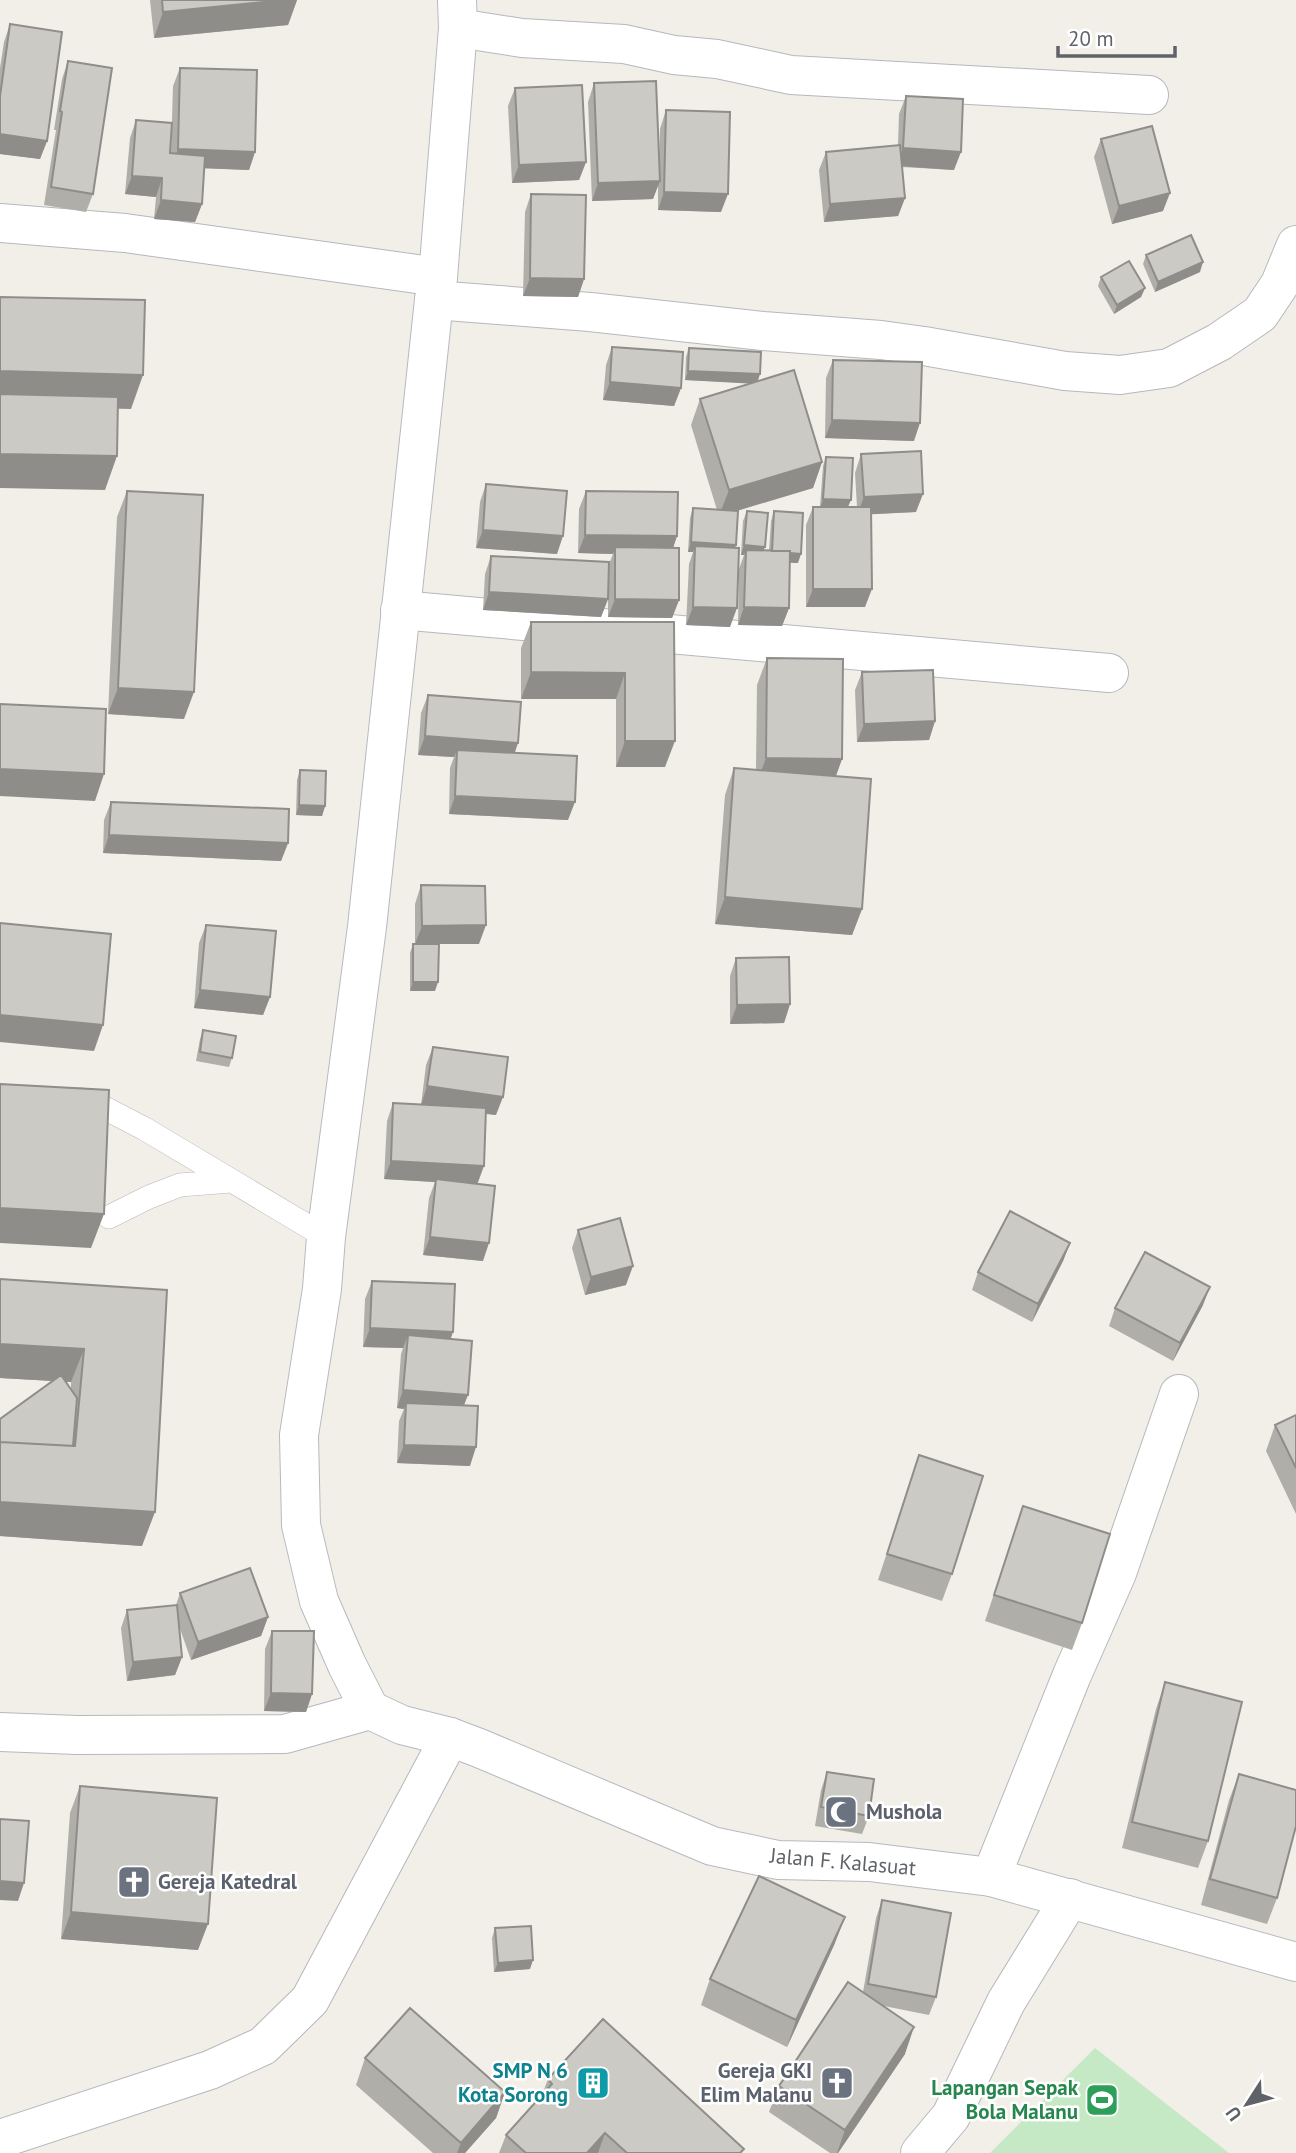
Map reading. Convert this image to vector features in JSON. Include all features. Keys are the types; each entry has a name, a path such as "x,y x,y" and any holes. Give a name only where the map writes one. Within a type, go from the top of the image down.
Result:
{"street":[{"path":"0,1732 77,1735 285,1734 386,1717 347,1665 319,1601 301,1525 299,1435 322,1289 326,1237 367,927 436,289 458,14 522,38 624,44 674,55 717,59 791,75 1149,95"},
{"path":"0,223 125,233 436,289 590,312 763,331 881,340 1065,371 1120,375 1169,368 1219,342 1260,314 1280,284 1296,246"},
{"path":"400,610 1110,673"},
{"path":"991,1877 1072,1675 1117,1573 1179,1394"},
{"name":"Jalan F. Kalasuat","path":"386,1717 479,1748 712,1846 778,1860 869,1862 991,1877 1296,1962"},
{"path":"0,2139 210,2070 263,2046 310,2000 450,1737"},
{"path":"920,2153 951,2116 1006,2002 1070,1898"}],"lane":[{"path":"52,1095 93,1102 145,1129 326,1237"},
{"path":"109,1217 180,1185 231,1181"}],"green space":[{"name":"Lapangan Sepak Bola Malanu","path":"1095,2048 1229,2153 990,2153"}],"building":[{"path":"162,0 283,0 163,12"},
{"path":"10,24 62,32 47,141 0,134 0,96"},
{"path":"68,61 112,68 93,194 51,187"},
{"path":"180,68 257,70 255,152 178,149"},
{"path":"656,81 660,181 598,183 594,83"},
{"path":"582,85 586,162 519,165 515,88"},
{"path":"906,96 963,99 961,152 903,148"},
{"path":"666,110 730,112 728,194 664,192"},
{"path":"136,120 172,123 170,153 205,156 202,204 161,200 162,178 132,176"},
{"path":"1152,126 1170,193 1119,206 1101,139"},
{"path":"900,145 905,198 830,204 826,152"},
{"path":"531,194 586,195 584,279 530,278"},
{"path":"1191,235 1203,262 1158,282 1146,255"},
{"path":"1129,261 1145,288 1117,305 1101,277"},
{"path":"0,297 145,300 143,375 0,371"},
{"path":"612,347 683,352 681,388 610,382"},
{"path":"689,348 761,352 760,374 688,371"},
{"path":"833,360 922,362 920,423 832,420"},
{"path":"794,370 822,462 729,490 700,399"},
{"path":"0,394 118,397 117,456 0,454"},
{"path":"921,451 923,494 864,497 861,454"},
{"path":"826,457 853,458 851,500 823,499"},
{"path":"486,484 567,491 563,536 483,530"},
{"path":"127,491 203,495 194,692 118,688"},
{"path":"586,491 678,492 677,536 585,535"},
{"path":"813,507 871,507 872,589 813,589"},
{"path":"693,508 738,511 736,545 691,542"},
{"path":"747,511 768,513 765,547 744,545"},
{"path":"774,511 803,513 801,554 772,551"},
{"path":"695,546 739,548 737,608 693,607"},
{"path":"615,547 679,548 679,600 615,599"},
{"path":"746,550 790,551 789,608 744,607"},
{"path":"491,556 609,562 608,599 489,592"},
{"path":"531,622 674,622 675,741 625,741 625,673 531,672"},
{"path":"767,658 843,659 842,759 766,758"},
{"path":"933,670 935,721 864,724 862,672"},
{"path":"428,695 521,702 518,743 425,736"},
{"path":"0,704 106,709 104,774 0,769"},
{"path":"457,750 577,756 575,802 455,796"},
{"path":"734,768 871,779 862,909 725,897"},
{"path":"300,770 326,771 325,806 299,805"},
{"path":"111,802 289,809 288,843 109,835"},
{"path":"421,885 485,886 486,925 422,926"},
{"path":"0,923 111,934 103,1025 0,1015"},
{"path":"206,925 276,931 270,997 200,990"},
{"path":"413,944 439,944 438,982 413,982"},
{"path":"789,957 790,1004 737,1005 736,958"},
{"path":"203,1030 236,1036 232,1058 200,1052"},
{"path":"433,1047 508,1057 503,1097 427,1086"},
{"path":"0,1084 109,1090 104,1214 0,1208"},
{"path":"393,1103 486,1108 484,1166 391,1161"},
{"path":"436,1179 495,1186 489,1243 430,1237"},
{"path":"1010,1211 1070,1243 1038,1304 978,1272"},
{"path":"620,1218 633,1266 591,1277 578,1230"},
{"path":"1145,1252 1210,1287 1180,1343 1115,1308"},
{"path":"0,1279 167,1290 155,1512 0,1502 0,1442 75,1446 84,1349 0,1344"},
{"path":"372,1281 455,1284 453,1332 370,1328"},
{"path":"408,1335 472,1341 468,1395 403,1390"},
{"path":"61,1375 77,1398 73,1446 0,1442 0,1419"},
{"path":"406,1403 478,1406 476,1447 404,1445"},
{"path":"1296,1415 1296,1468 1275,1425"},
{"path":"919,1455 983,1476 952,1574 887,1554"},
{"path":"1023,1506 1110,1534 1082,1623 994,1595"},
{"path":"250,1568 268,1617 198,1642 180,1593"},
{"path":"177,1605 182,1657 133,1662 127,1610"},
{"path":"272,1631 314,1631 312,1694 271,1693"},
{"path":"1165,1682 1242,1702 1208,1841 1132,1822"},
{"path":"827,1772 874,1779 869,1816 821,1807"},
{"path":"1239,1774 1296,1790 1296,1826 1277,1898 1210,1879"},
{"name":"Gereja Katedral","path":"80,1786 217,1798 208,1924 71,1912"},
{"path":"0,1819 29,1821 24,1883 0,1881"},
{"path":"759,1876 845,1917 796,2020 710,1979"},
{"path":"882,1900 951,1913 936,1997 868,1984"},
{"path":"531,1926 533,1960 498,1963 495,1928"},
{"name":"Gereja GKI Elim Malanu","path":"848,1982 914,2027 845,2130 779,2086"},
{"path":"410,2008 505,2092 461,2143 365,2058"},
{"path":"603,2019 744,2149 740,2153 627,2153 605,2133 587,2153 526,2153 506,2135 552,2084 548,2079"}],"place":[{"name":"Mushola","path":"841,1812"},
{"name":"Gereja Katedral","path":"134,1882"},
{"name":"SMP N 6 Kota Sorong","path":"593,2083"},
{"name":"Gereja GKI Elim Malanu","path":"837,2083"},
{"name":"Lapangan Sepak Bola Malanu","path":"1102,2100"}]}
